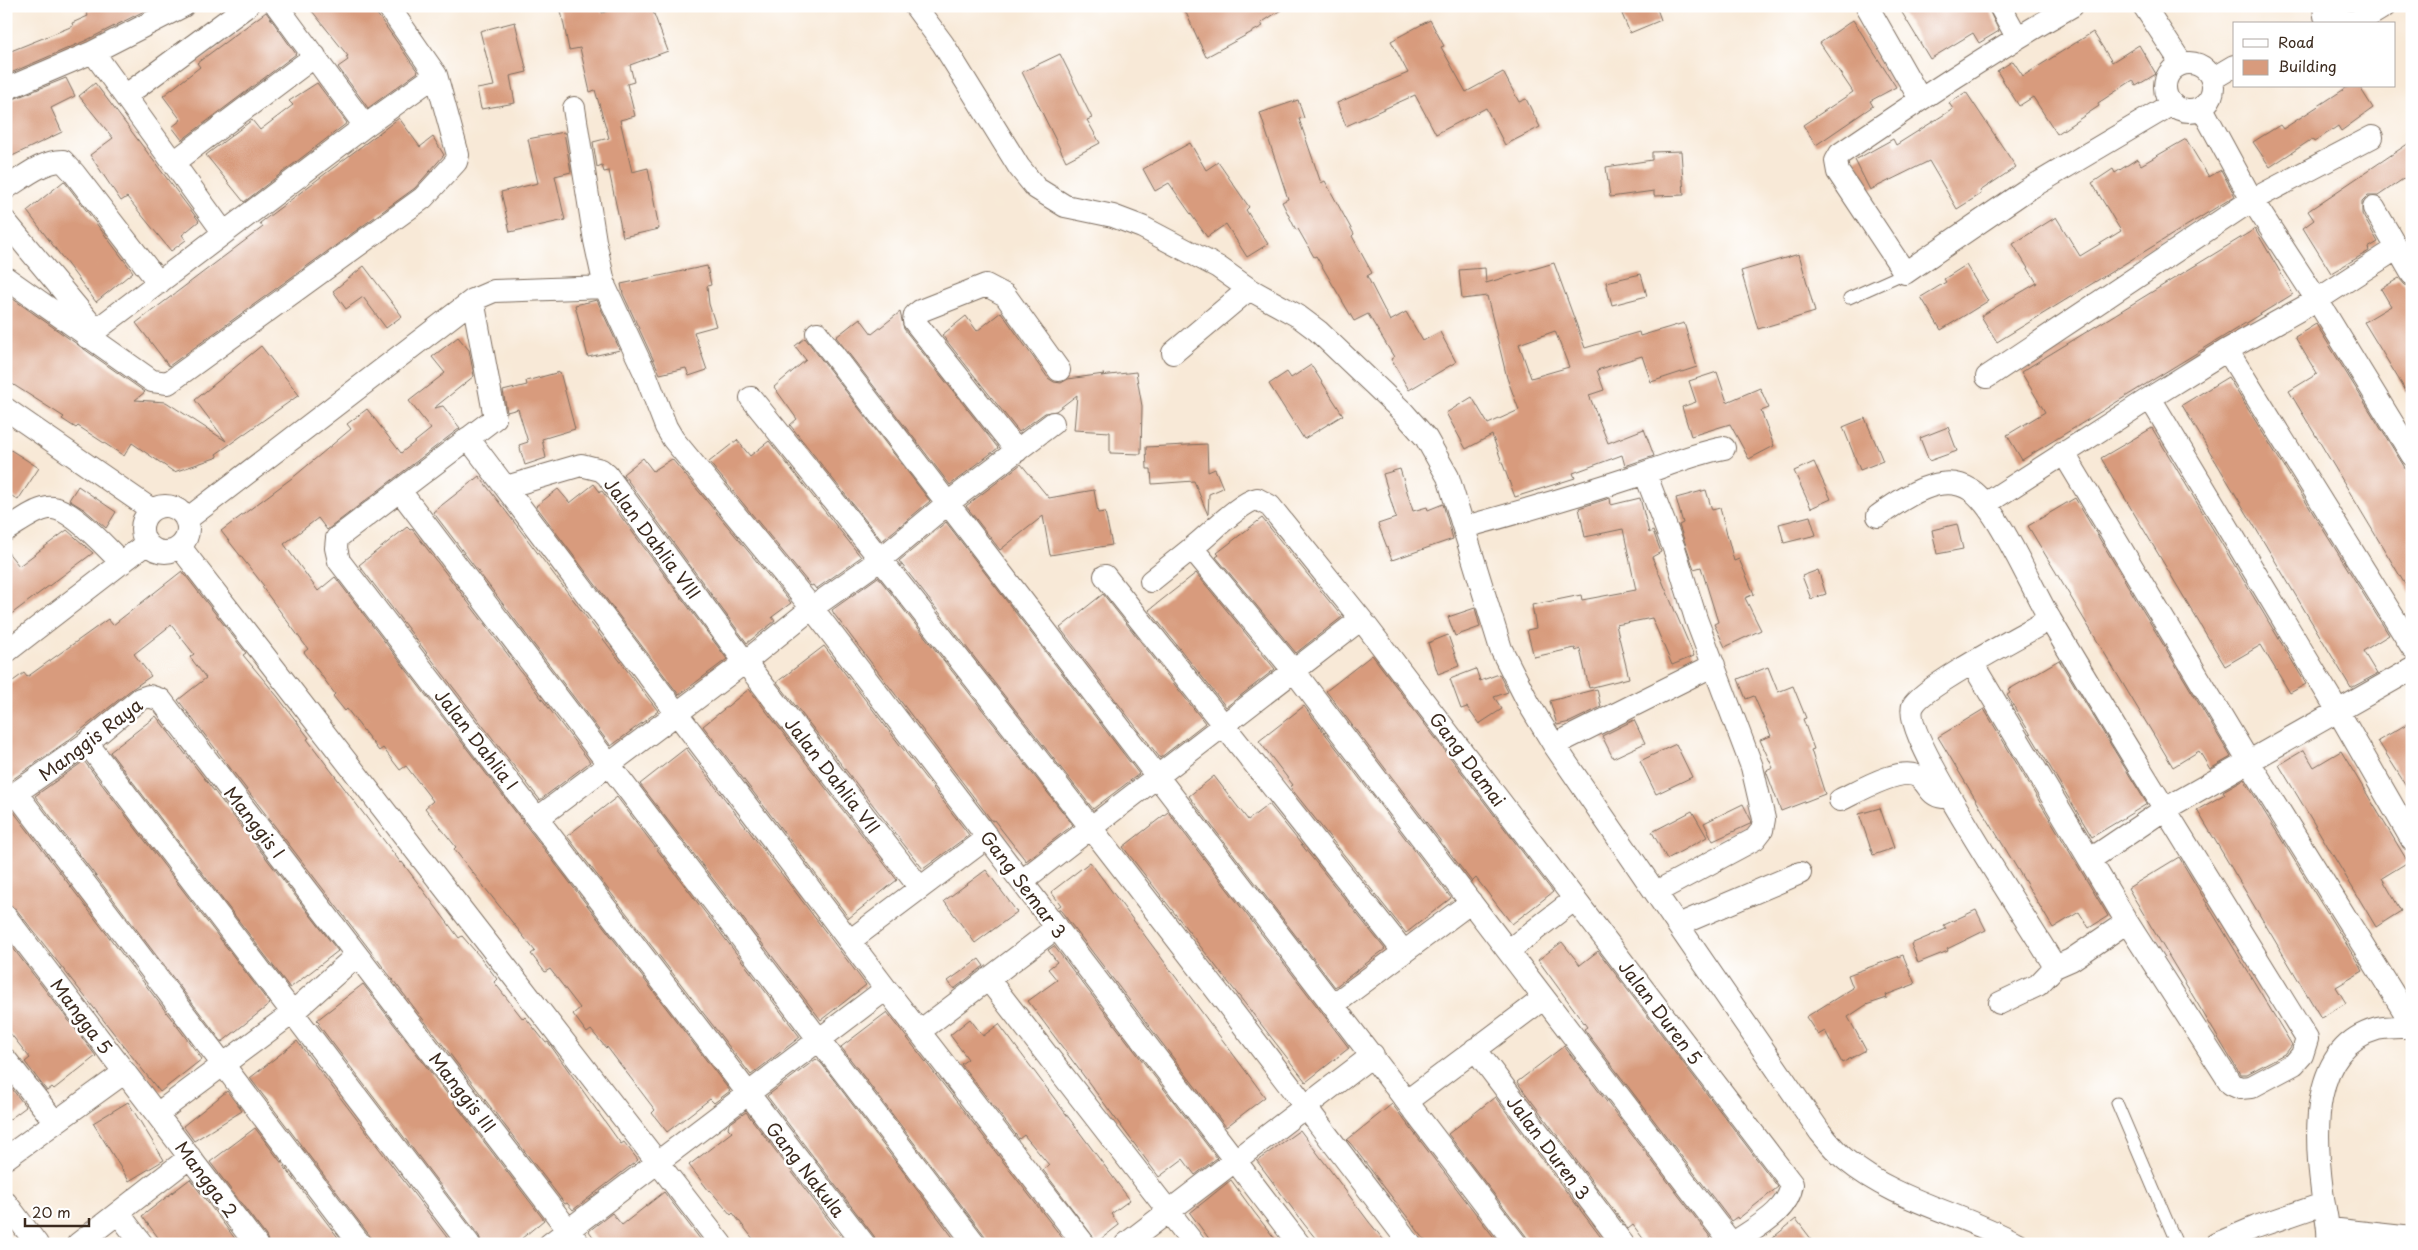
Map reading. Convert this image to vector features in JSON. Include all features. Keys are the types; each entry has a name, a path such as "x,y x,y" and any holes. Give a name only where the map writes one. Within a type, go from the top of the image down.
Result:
{"street":[{"path":"6,89 93,52 183,6"},
{"path":"125,96 247,6"},
{"path":"277,6 364,126"},
{"path":"6,278 91,333 152,380 168,383 423,198 453,168 458,155 436,75 388,6"},
{"path":"915,6 943,44 1019,167 1036,188 1066,206 1113,216 1142,227 1218,267 1249,289 1276,302 1308,323 1411,421 1438,458 1448,477 1465,527 1501,649 1529,704 1554,745 1820,1132 1844,1160 1867,1176 1903,1195 1952,1213 2018,1244"},
{"path":"1867,6 1920,99"},
{"path":"2000,6 2017,37"},
{"path":"2072,6 2017,37 1920,99 1840,154 1836,161 1838,172 1905,273 2025,191 2172,104"},
{"path":"2144,6 2182,64"},
{"path":"2354,22 2364,19 2385,6"},
{"path":"2320,15 2343,22"},
{"path":"93,52 224,233"},
{"path":"174,162 314,56"},
{"path":"2191,62 2200,65 2212,79 2212,95 2202,108 2186,111 2172,104 2166,93 2166,81 2171,70 2182,64 2191,62"},
{"path":"2212,79 2233,67"},
{"path":"91,333 364,126 436,75"},
{"name":"Gang Semar 3","path":"574,108 595,241 605,287 673,439 812,608 1299,1244"},
{"path":"2202,108 2252,200 2317,300 2412,455"},
{"path":"1987,377 2252,200 2372,137"},
{"path":"6,188 42,166 54,161 63,161 74,172 159,283"},
{"path":"2374,208 2412,274"},
{"path":"6,222 91,333"},
{"path":"1987,503 2063,452 2227,350 2317,300 2396,249"},
{"path":"1017,451 914,321 915,315 920,311 986,285 994,288 1005,295 1059,370"},
{"path":"186,520 473,300 494,291 605,287"},
{"path":"1173,352 1249,289"},
{"name":"Jalan Dahlia I","path":"473,300 495,418 337,538 336,548 339,561 748,1094"},
{"path":"817,333 1373,1055 1516,1244"},
{"path":"2227,350 2412,646"},
{"path":"752,398 881,558 1410,1244"},
{"path":"2150,398 2338,712 2412,840"},
{"path":"6,409 152,510"},
{"path":"538,818 745,662 812,608 881,558 948,503 1053,423"},
{"path":"468,438 851,940 886,989 1084,1244"},
{"path":"1465,527 1554,503 1645,473 1695,453 1724,448"},
{"path":"2063,452 2249,762 2410,1018 2360,1037 2344,1049 2334,1064 2320,1096 2317,1141 2323,1204 2329,1236 2412,1238"},
{"name":"Jalan Dahlia VIII","path":"506,488 581,465 601,470 607,475 745,662"},
{"path":"1645,473 1752,767 1764,819 1762,830 1755,839 1656,892"},
{"path":"1878,516 1901,500 1933,485 1950,484 1969,488 1987,503 2050,619 2307,1039 2302,1056 2294,1064 2251,1087 2240,1088 2231,1084 2127,922 1972,663"},
{"path":"400,491 975,1244"},
{"name":"Gang Damai","path":"1150,581 1208,537 1247,500 1256,499 1270,506 1361,619 1575,898"},
{"path":"163,506 172,507 182,513 186,520 188,534 180,546 169,552 157,550 147,543 142,529 147,515 152,510 163,506"},
{"path":"6,530 46,508 55,508 73,517 122,563"},
{"path":"6,652 147,543"},
{"path":"180,546 722,1244"},
{"path":"1192,548 1294,671 1732,1244"},
{"path":"1105,576 1404,952"},
{"path":"1022,881 1361,619"},
{"path":"2050,619 1972,663 1920,697 1912,708 1912,722 1934,770 2055,967"},
{"name":"Jalan Dahlia VII","path":"745,662 920,888"},
{"path":"1554,745 1714,665"},
{"path":"2091,860 2165,809 2412,669"},
{"name":"Manggis Raya","path":"11,796 87,743 140,698 149,696"},
{"name":"Manggis I","path":"149,696 161,700 357,955"},
{"path":"87,743 291,1014 468,1244"},
{"path":"1840,800 1890,777 1905,773 1915,774 1922,779 1926,787 1940,798 1950,796"},
{"path":"11,796 360,1244"},
{"path":"851,940 988,837"},
{"path":"1678,925 1800,873"},
{"path":"1508,951 1575,898"},
{"name":"Jalan Duren 5","path":"1575,898 1792,1184 1790,1196 1783,1207 1732,1244"},
{"path":"1333,1005 1471,902"},
{"name":"Mangga 5","path":"6,917 157,1114"},
{"path":"2000,1003 2038,985 2055,967 2071,960 2127,922"},
{"path":"920,1031 1057,927"},
{"path":"157,1114 223,1067 291,1014 357,955"},
{"name":"Manggis III","path":"357,955 574,1237"},
{"path":"988,979 1194,1244"},
{"path":"550,1244 574,1237 659,1162 886,989"},
{"path":"1407,1101 1544,998"},
{"name":"Jalan Duren 3","path":"1475,1049 1623,1244"},
{"path":"1126,1244 1373,1055"},
{"path":"6,1060 55,1122"},
{"path":"6,1158 125,1072"},
{"name":"Gang Nakula","path":"748,1094 864,1244"},
{"name":"Mangga 2","path":"157,1114 256,1244"},
{"path":"78,1244 190,1158"},
{"path":"2216,1244 2256,1227 2323,1204"},
{"path":"119,1214 142,1244"},
{"path":"10,1215 38,1244"}],"lane":[{"path":"1849,298 1905,273"},
{"path":"2117,1103 2177,1244"}],"building":[{"path":"99,6 154,6 87,40 6,75 6,53 73,26 72,23 88,16 86,12"},
{"path":"308,6 375,6 377,14 418,72 368,108 338,67 348,60 346,57 348,56"},
{"path":"560,6 601,6 602,13 620,6 651,6 668,51 630,65 634,82 627,84 635,116 620,120 632,172 648,168 659,229 623,237 609,171 604,172 602,165 597,167 593,142 609,138 595,90 590,92 580,48 569,50"},
{"path":"1183,6 1287,6 1261,23 1263,26 1206,57"},
{"path":"1641,6 1656,6 1661,20 1630,33 1622,14"},
{"path":"1898,6 1987,6 1999,31 1979,43 1973,33 1930,59"},
{"path":"266,12 296,54 182,140 172,127 181,120 163,96 200,67 197,63"},
{"path":"1430,20 1444,46 1441,47 1466,92 1503,72 1519,102 1526,99 1540,127 1505,145 1486,108 1436,134 1415,95 1346,126 1337,103 1408,73 1391,41"},
{"path":"1853,20 1896,87 1870,101 1873,106 1816,145 1803,125 1853,92 1820,43"},
{"path":"515,22 527,72 510,76 515,103 481,109 477,89 494,86 480,31"},
{"path":"2093,32 2112,62 2139,45 2156,74 2136,86 2133,80 2098,103 2099,106 2057,134 2033,97 2019,106 1997,71 2013,61 2023,76"},
{"path":"1060,54 1092,118 1087,120 1100,143 1066,161 1022,72"},
{"path":"66,78 75,96 51,108 62,132 6,159 6,102"},
{"path":"95,83 199,221 182,235 186,240 171,251 127,197 121,201 90,155 113,138 79,96"},
{"path":"317,83 347,123 244,202 206,155 252,120 260,130 293,105 289,101"},
{"path":"2346,88 2360,88 2373,108 2341,131 2338,126 2314,142 2312,139 2270,167 2253,142 2280,125 2283,129"},
{"path":"1966,92 2016,167 1980,191 1981,194 1957,209 1929,161 1870,190 1855,160 1893,139 1896,145 1953,109 1949,103"},
{"path":"1298,100 1304,118 1299,119 1321,183 1325,181 1354,234 1352,236 1372,273 1367,276 1390,321 1406,312 1423,341 1440,332 1456,362 1409,390 1391,359 1394,357 1368,314 1354,321 1316,256 1314,257 1298,229 1296,230 1282,202 1288,199 1260,113"},
{"path":"399,118 420,147 433,137 444,155 415,188 169,366 136,323 263,227 260,223"},
{"path":"564,132 571,172 555,176 565,220 510,232 501,192 538,183 528,139"},
{"path":"2186,139 2209,177 2221,170 2235,196 1997,342 1981,316 2037,283 2013,244 2056,217 2080,256 2121,231 2092,183 2113,169 2115,173 2137,159 2141,165"},
{"path":"2412,141 2412,173 2378,196 2368,196 2362,202 2362,214 2378,242 2368,248 2369,251 2331,273 2303,228 2314,220 2308,211"},
{"path":"1190,143 1206,170 1218,162 1249,207 1246,210 1268,244 1247,257 1226,224 1207,237 1169,183 1155,191 1143,169"},
{"path":"1681,151 1684,195 1654,196 1654,191 1610,197 1606,167 1652,160 1652,152"},
{"path":"64,181 133,272 96,302 27,211"},
{"path":"2255,229 2293,294 2022,460 2007,435 2045,412 2021,372"},
{"path":"1799,254 1815,312 1758,329 1741,271"},
{"path":"1554,263 1585,348 1639,332 1640,336 1684,323 1697,367 1651,382 1642,356 1597,370 1604,390 1589,395 1608,443 1644,429 1654,456 1625,466 1622,455 1573,473 1575,478 1515,497 1492,435 1466,449 1446,413 1472,397 1488,424 1519,410 1507,378 1487,296 1462,299 1459,270 1485,268 1486,283","holes":["1555,331 1569,367 1531,378 1519,344"]},
{"path":"1966,265 1988,301 1941,330 1921,297 1946,282 1944,279"},
{"path":"364,266 402,316 386,328 363,297 346,309 333,291"},
{"path":"707,266 711,285 707,286 709,304 716,326 694,332 707,370 689,376 686,368 660,374 623,294 621,284"},
{"path":"1641,274 1647,296 1612,305 1606,282"},
{"path":"2399,278 2405,285 2412,287 2412,401 2364,322 2391,306 2381,289"},
{"path":"6,294 145,392 135,400 166,402 226,441 195,400 261,346 299,395 216,454 218,457 174,472 132,443 124,456 78,426 76,428 62,419 64,417 6,380"},
{"path":"597,300 620,350 588,357 575,305"},
{"path":"900,312 904,329 998,448 950,485 836,337 860,318 872,334"},
{"path":"1001,312 1048,378 1054,382 1061,383 1068,379 1104,374 1101,376 1136,372 1142,406 1141,454 1110,453 1110,432 1074,430 1077,395 1056,411 1045,413 1019,432 942,335 966,316 977,331"},
{"path":"2316,324 2412,479 2412,596 2289,391 2317,374 2295,337"},
{"path":"458,337 469,350 474,376 434,408 443,406 460,428 327,530 318,518 284,544 318,591 335,577 730,1091 714,1103 710,1099 667,1132 652,1113 655,1110 607,1047 591,1030 587,1033 573,1014 580,1008 550,969 545,972 531,954 535,951 454,849 456,847 425,808 433,801 406,766 400,770 383,748 379,751 347,709 345,711 333,696 335,694 304,652 308,649 262,587 264,586 221,531 296,475 351,429 347,424 367,409 401,453 431,429 409,401 445,373 432,357"},
{"path":"805,338 930,501 882,541 790,425 797,419 774,387 806,360 795,346"},
{"path":"1311,365 1343,415 1304,439 1269,384 1287,372 1291,378"},
{"path":"560,372 575,429 542,439 546,458 525,465 519,445 528,442 518,409 507,412 503,391 527,385 526,381"},
{"path":"1717,372 1727,402 1760,388 1769,408 1761,411 1774,446 1749,459 1730,424 1691,436 1682,407 1696,402 1689,381"},
{"path":"2228,377 2389,635 2363,651 2377,674 2351,688 2182,405"},
{"path":"1865,418 1883,461 1860,470 1843,427"},
{"path":"1948,427 1957,451 1929,461 1920,438"},
{"path":"2152,428 2306,684 2290,693 2261,645 2225,666 2101,458"},
{"path":"737,440 750,456 769,441 861,557 816,589 813,585 811,586 709,462"},
{"path":"1207,444 1208,472 1215,469 1223,488 1209,494 1208,515 1194,481 1152,484 1151,469 1147,469 1146,447"},
{"path":"6,447 39,468 18,500 6,492"},
{"path":"643,458 653,471 672,459 791,603 772,617 775,621 747,643 623,474"},
{"path":"1814,462 1831,499 1811,508 1794,471"},
{"path":"1021,464 1049,498 1094,490 1098,513 1105,512 1112,545 1050,555 1043,516 1000,550 966,506"},
{"path":"1400,469 1413,511 1427,507 1428,510 1443,504 1453,539 1392,560 1378,524 1396,518 1383,474"},
{"path":"479,476 658,711 611,746 433,512"},
{"path":"594,484 600,492 602,491 727,659 679,695 536,506 558,489 570,503"},
{"path":"78,486 116,512 106,528 85,510 69,500"},
{"path":"1706,490 1712,510 1720,508 1734,561 1739,559 1754,594 1745,598 1761,630 1725,647 1714,624 1718,622 1701,567 1694,569 1679,525 1683,523 1676,498"},
{"path":"1610,498 1611,505 1640,498 1649,533 1653,531 1661,552 1652,557 1694,656 1672,665 1652,618 1616,625 1629,678 1589,688 1580,649 1576,651 1575,648 1534,657 1527,630 1536,628 1532,605 1581,595 1582,600 1636,590 1623,529 1585,537 1579,508"},
{"path":"2075,498 2231,757 2210,769 2199,751 2173,767 2028,526"},
{"path":"1810,516 1816,535 1784,543 1779,524"},
{"path":"1262,518 1342,617 1296,653 1216,557 1219,555 1217,553"},
{"path":"946,522 1139,774 1093,809 899,561"},
{"path":"1957,524 1963,549 1937,554 1932,530"},
{"path":"407,527 410,530 412,529 590,762 540,800 359,565"},
{"path":"67,530 93,553 6,618 6,550 19,566"},
{"path":"1818,570 1826,594 1811,599 1802,576"},
{"path":"182,571 246,653 243,655 278,697 309,738 307,739 459,938 462,936 481,958 497,979 494,982 523,1019 525,1017 546,1043 548,1042 621,1144 624,1142 638,1160 573,1210 567,1203 565,1204 178,700 206,678 190,657 194,654 171,625 134,654 151,676 70,739 6,784 6,686 24,673 27,677 108,619 113,625"},
{"path":"1196,573 1275,669 1226,707 1149,610"},
{"path":"878,577 1073,825 1026,861 994,820 992,821 834,614 832,610"},
{"path":"1103,594 1205,723 1160,758 1060,628"},
{"path":"1475,608 1480,627 1455,636 1448,617"},
{"path":"1448,635 1459,666 1438,674 1428,643"},
{"path":"824,646 969,835 923,869 777,682"},
{"path":"1372,655 1553,892 1512,924 1476,878 1472,882 1326,691"},
{"path":"2059,660 2147,804 2092,837 2007,695 2010,693 2008,690"},
{"path":"1768,667 1778,692 1793,686 1806,718 1803,719 1814,749 1811,750 1825,794 1781,811 1766,771 1773,768 1760,740 1771,736 1754,696 1746,699 1738,679"},
{"path":"1476,669 1480,681 1499,674 1508,692 1494,697 1502,709 1479,724 1467,707 1461,709 1450,679"},
{"path":"749,689 897,880 849,918 703,726"},
{"path":"1597,689 1601,707 1570,722 1557,725 1550,701"},
{"path":"1304,706 1451,898 1406,933 1290,787 1293,785 1259,741"},
{"path":"1984,709 2108,916 2089,928 2079,912 2053,928 1938,737"},
{"path":"156,716 338,951 290,988 110,752"},
{"path":"1634,720 1645,743 1613,758 1602,736"},
{"path":"2412,721 2412,795 2378,741"},
{"path":"1676,744 1692,777 1656,794 1640,761"},
{"path":"686,748 866,985 821,1020 640,784"},
{"path":"2304,750 2314,767 2341,751 2408,862 2382,878 2401,911 2376,927 2279,765"},
{"path":"84,761 270,1004 222,1042 35,796"},
{"path":"1214,776 1248,820 1269,804 1385,949 1335,987 1189,796"},
{"path":"2244,779 2363,971 2336,987 2346,1003 2321,1018 2197,810 2225,794 2223,791"},
{"path":"617,797 800,1037 751,1075 567,836"},
{"path":"1743,804 1751,820 1750,824 1713,841 1704,823"},
{"path":"1880,808 1894,848 1873,855 1859,814"},
{"path":"13,811 202,1059 160,1092 16,909 6,904 6,813"},
{"path":"1692,811 1707,837 1667,859 1652,832"},
{"path":"1168,812 1349,1048 1306,1082 1123,847"},
{"path":"2179,857 2292,1045 2286,1053 2247,1074 2240,1074 2128,888"},
{"path":"1090,862 1265,1097 1226,1127 1058,907 1061,905 1051,892"},
{"path":"986,870 1017,912 975,943 944,901"},
{"path":"1976,910 1986,930 1947,949 1948,951 1918,963 1911,944 1946,929 1944,925"},
{"path":"6,939 96,1056 54,1089 52,1087 47,1091 25,1062 30,1058 6,1028"},
{"path":"1562,942 1580,965 1598,951 1778,1187 1738,1219 1737,1217 1731,1221 1584,1029 1587,1027 1538,960"},
{"path":"1054,946 1217,1158 1195,1175 1183,1159 1159,1177 1028,1001 1057,980 1048,969 1057,962 1048,950"},
{"path":"1903,955 1915,984 1886,995 1887,998 1866,1005 1848,1017 1866,1050 1842,1063 1825,1031 1818,1035 1806,1017 1853,988 1848,975"},
{"path":"979,959 984,966 954,989 948,981"},
{"path":"363,984 544,1220 515,1244 482,1244 479,1236 318,1024 320,1023 317,1020"},
{"path":"887,1012 1067,1244 988,1244 985,1236 841,1047"},
{"path":"970,1019 983,1036 999,1024 1130,1200 1111,1214 1119,1225 1097,1242 1043,1170 1049,1165 1024,1135 1019,1139 961,1064 968,1059 950,1035"},
{"path":"297,1041 452,1244 373,1244 370,1236 250,1078"},
{"path":"1564,1046 1711,1238 1703,1244 1647,1244 1633,1225 1628,1229 1517,1082"},
{"path":"816,1059 821,1063 958,1244 877,1244 874,1236 767,1096"},
{"path":"6,1081 26,1107 6,1122"},
{"path":"227,1091 242,1111 194,1141 183,1126"},
{"path":"1495,1097 1606,1244 1529,1244 1526,1236 1448,1134"},
{"path":"128,1102 164,1160 129,1181 93,1123"},
{"path":"1392,1104 1499,1244 1428,1244 1347,1140"},
{"path":"746,1112 847,1244 757,1244 733,1213 731,1215 689,1165 732,1132 728,1128 729,1124"},
{"path":"255,1128 343,1244 269,1244 266,1236 210,1162"},
{"path":"1300,1130 1387,1244 1320,1244 1304,1224 1257,1161"},
{"path":"190,1179 239,1244 163,1244 142,1216"},
{"path":"1231,1180 1279,1244 1213,1244 1190,1213"},
{"path":"664,1192 704,1244 598,1244 589,1231 612,1213 622,1225"},
{"path":"1796,1219 1815,1244 1765,1244"}]}
